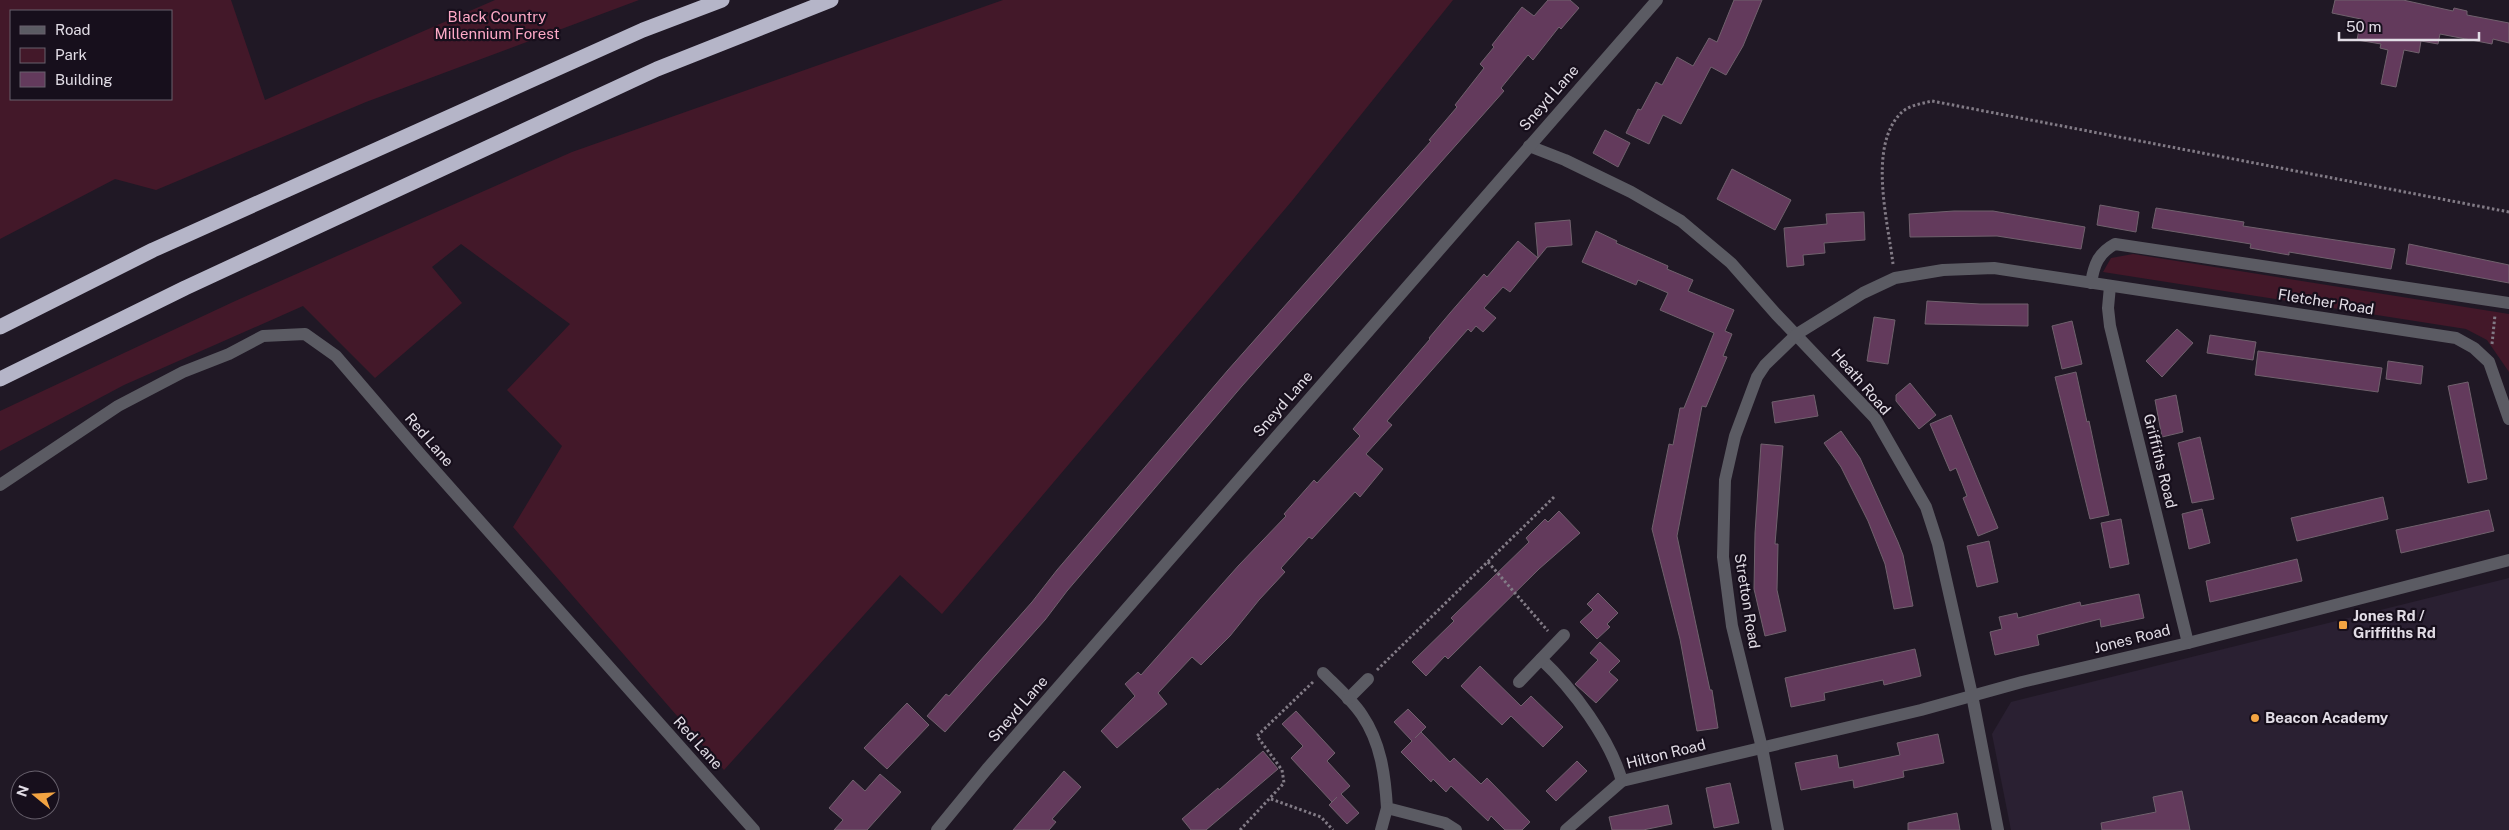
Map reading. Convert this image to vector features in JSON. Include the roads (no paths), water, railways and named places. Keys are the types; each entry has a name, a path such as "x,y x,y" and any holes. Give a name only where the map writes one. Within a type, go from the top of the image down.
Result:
{"highway":[{"path":"0,327 162,246 643,30 722,0"},
{"path":"0,379 185,288 657,69 831,0"}],"street":[{"name":"Sneyd Lane","path":"937,830 987,769 1652,2"},
{"name":"Heath Road","path":"1529,146 1565,160 1631,192 1681,221 1731,263 1875,418 1926,507 1938,544 1972,695 1998,830"},
{"name":"Fletcher Road","path":"2091,283 2096,262 2103,250 2115,244 2503,302"},
{"name":"Fletcher Road","path":"1796,334 1864,293 1895,278 1966,268 1994,268 2456,338 2474,348 2489,362 2509,419"},
{"name":"Griffiths Road","path":"2110,286 2108,308 2110,326 2188,642"},
{"name":"Red Lane","path":"0,485 118,406 184,372 229,354 263,336 305,334 336,356 421,455 754,830"},
{"name":"Stretton Road","path":"1778,830 1762,748 1730,616 1723,557 1725,480 1735,436 1757,377 1765,365 1796,334"},
{"name":"Jones Road","path":"1762,748 1921,710 1972,695 2509,560"},
{"path":"1519,682 1561,638"},
{"path":"1541,659 1561,677 1597,730 1616,762 1622,781"},
{"path":"1322,673 1362,714 1380,754 1387,808 1381,830"},
{"path":"1348,699 1368,679"},
{"name":"Hilton Road","path":"1566,830 1622,781 1762,748"},
{"path":"1387,808 1445,823 1456,830"}],"place":[{"name":"Jones Rd / Griffiths Rd","path":"2343,625"},
{"name":"Beacon Academy","path":"2255,718"}],"park label":[{"name":"Black Country Millennium Forest","path":"497,26"}]}
